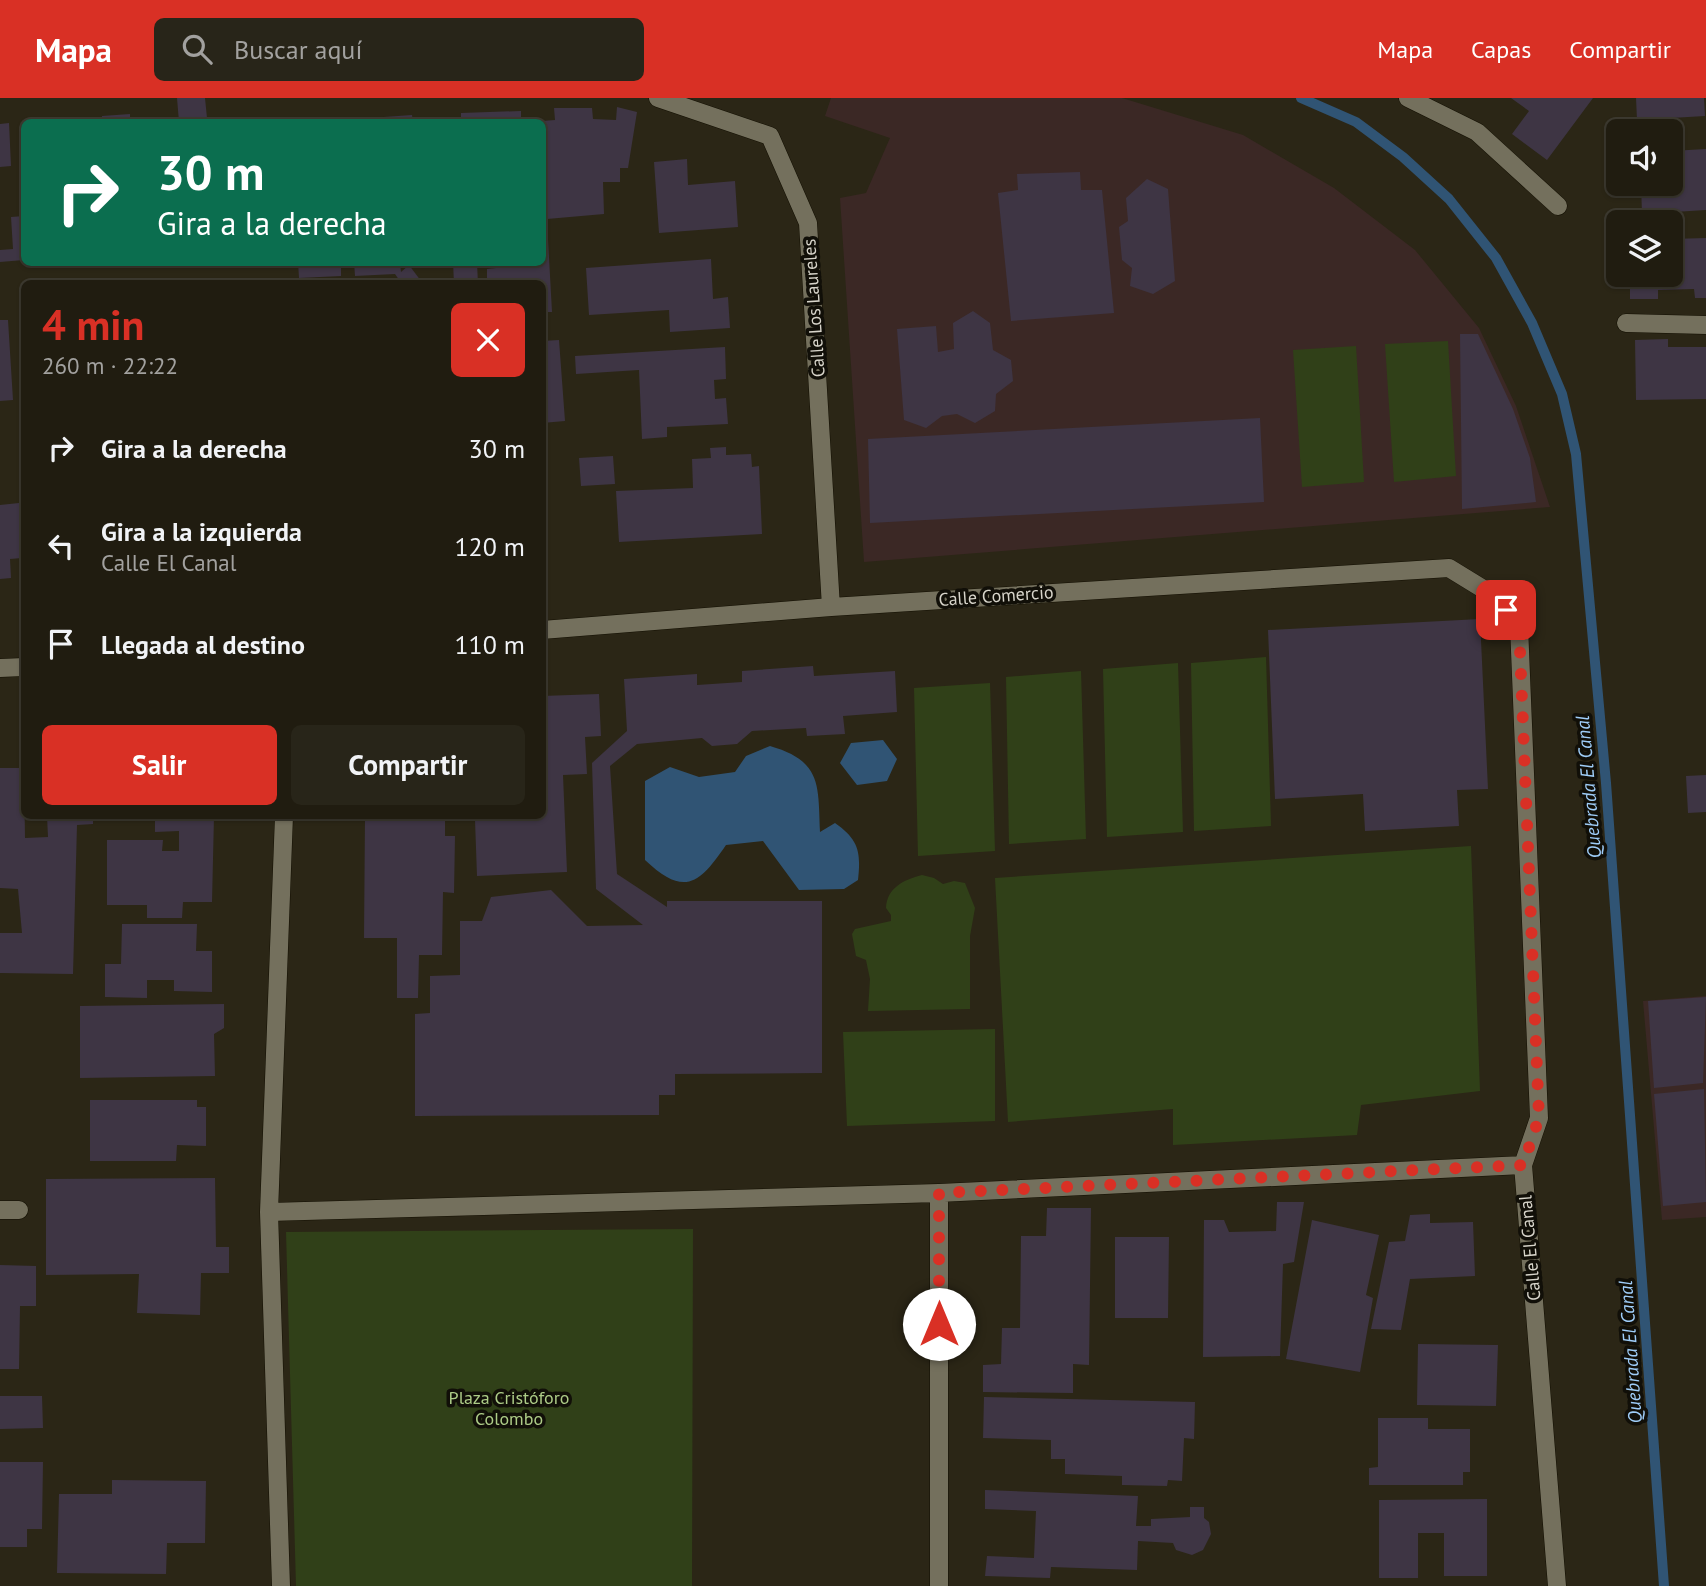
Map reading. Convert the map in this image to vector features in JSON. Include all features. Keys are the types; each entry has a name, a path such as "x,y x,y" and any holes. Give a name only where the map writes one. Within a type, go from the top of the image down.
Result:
{"street":[{"name":"Calle Los Laureles","path":"658,98 770,136 808,223 831,607"},
{"path":"1408,98 1477,132 1558,206"},
{"path":"1626,323 1706,325"},
{"name":"Calle Comercio","path":"546,630 831,607 1449,568"},
{"name":"Calle El Canal","path":"1449,568 1493,595 1519,626 1539,1118 1523,1165 1557,1586"},
{"path":"0,668 21,667"},
{"path":"281,1586 269,1212 284,819"},
{"path":"269,1212 939,1193 1523,1165"},
{"path":"939,1193 939,1586"},
{"path":"0,1210 19,1210"}],"shaded area":[{"path":"831,98 1122,98 1243,135 1334,188 1415,250 1479,328 1516,406 1550,507 864,562 840,198 866,193 890,138 825,116"},
{"path":"1706,996 1706,1217 1662,1220 1643,1001"}],"green space":[{"path":"1448,341 1456,476 1394,482 1385,344"},
{"path":"1356,346 1364,482 1302,487 1293,350"},
{"path":"1266,657 1271,826 1194,831 1191,663"},
{"path":"1178,663 1183,832 1107,837 1103,669"},
{"path":"1081,671 1086,839 1009,844 1006,677"},
{"path":"990,683 995,851 918,856 914,688"},
{"path":"1471,846 1480,1091 1361,1105 1357,1135 1173,1145 1173,1109 1008,1122 995,878"},
{"path":"922,875 943,884 954,881 965,883 975,908 970,936 970,1009 868,1011 870,979 866,960 856,956 852,934 855,929 891,921 891,915 886,908 889,895 903,882"},
{"path":"995,1029 995,1121 847,1126 843,1032"},
{"name":"Plaza Cristóforo Colombo","path":"693,1229 692,1586 296,1586 286,1232"}],"water":[{"path":"883,740 897,759 887,781 857,785 840,763 851,743"},
{"path":"770,746 787,752 808,767 817,788 820,832 835,823 854,841 859,862 858,880 844,889 799,890 763,841 726,845 708,869 691,881 671,879 645,860 645,781 670,767 699,777 735,772 746,756"}],"building":[{"path":"177,98 205,98 207,118 179,119"},
{"path":"1511,98 1593,98 1547,160 1512,134 1529,111"},
{"path":"1636,98 1704,98 1705,116 1637,119"},
{"path":"617,107 637,112 628,168 620,168 620,182 603,182 604,214 547,219 546,121 555,120 554,108 592,108 593,119 616,120"},
{"path":"521,111 521,119 461,119 461,113"},
{"path":"130,114 130,119 102,119 102,116"},
{"path":"412,115 413,119 355,119"},
{"path":"9,123 11,166 0,167 0,124"},
{"path":"1706,149 1706,210 1642,210 1641,196 1683,196 1683,150"},
{"path":"687,159 688,185 735,181 738,227 659,233 654,162"},
{"path":"1080,172 1081,190 1102,190 1114,313 1011,321 998,193 1018,190 1017,174"},
{"path":"1147,179 1168,189 1175,281 1153,294 1130,286 1132,268 1122,260 1119,227 1128,221 1126,198"},
{"path":"21,216 21,260 0,262 0,250 13,249 11,217"},
{"path":"1706,238 1706,298 1695,298 1694,289 1658,290 1658,299 1630,299 1630,287 1683,287 1683,239"},
{"path":"546,239 552,312 546,312 546,280 487,280 487,269 496,266 546,266"},
{"path":"711,259 713,299 728,297 730,328 670,332 669,310 589,315 586,268"},
{"path":"298,266 341,266 341,276 299,278"},
{"path":"354,266 400,266 401,272 410,266 420,280 399,280 395,274 355,276"},
{"path":"453,266 477,266 478,280 454,280"},
{"path":"973,311 990,323 993,350 1011,360 1013,381 996,394 995,411 975,423 957,414 942,416 926,428 904,420 897,329 936,326 938,352 954,349 953,323"},
{"path":"0,320 8,320 13,400 0,401"},
{"path":"1460,334 1478,334 1513,409 1530,458 1536,502 1462,509"},
{"path":"1668,339 1668,347 1706,347 1706,399 1636,400 1635,340"},
{"path":"559,340 565,421 546,423 546,341"},
{"path":"725,347 726,379 714,380 715,399 726,398 728,424 667,427 667,437 642,439 639,370 576,374 575,356"},
{"path":"1260,418 1264,502 870,523 868,439"},
{"path":"726,447 726,455 751,454 752,467 759,466 762,534 619,542 616,491 693,488 692,459 711,458 710,448"},
{"path":"613,456 615,484 581,486 579,458"},
{"path":"19,503 21,558 10,559 11,578 0,579 0,505"},
{"path":"1480,619 1488,789 1457,790 1459,826 1365,831 1363,794 1275,799 1268,630"},
{"path":"813,666 814,676 895,671 897,712 843,716 845,734 807,736 806,728 752,731 737,744 712,746 702,738 637,744 610,766 617,874 667,907 667,901 822,901 822,1073 675,1074 675,1095 659,1095 659,1115 415,1116 415,1014 430,1013 430,976 460,975 460,921 482,921 491,897 551,890 587,926 643,925 596,889 592,763 627,731 624,679 697,674 697,685 742,682 742,671"},
{"path":"599,694 601,736 585,737 587,774 563,775 567,872 477,876 475,820 462,819 546,819 546,696"},
{"path":"0,768 21,768 21,819 25,819 25,838 48,837 47,819 93,819 93,824 77,825 73,974 0,973 0,933 22,933 18,889 0,888"},
{"path":"1706,775 1706,812 1688,813 1686,776"},
{"path":"155,819 214,819 212,902 183,902 182,918 147,918 147,905 107,905 107,840 163,840 162,851 179,851 179,831 155,832"},
{"path":"365,819 445,819 445,836 455,836 454,893 443,892 442,955 419,955 418,998 397,998 397,938 364,938"},
{"path":"122,924 197,924 196,951 212,951 212,992 174,991 174,980 147,980 147,998 105,997 105,964 121,964"},
{"path":"1706,997 1703,1083 1654,1088 1648,1001"},
{"path":"224,1004 224,1028 214,1034 215,1076 80,1078 80,1006"},
{"path":"1704,1089 1706,1202 1663,1206 1654,1094"},
{"path":"90,1100 197,1100 197,1107 206,1107 206,1146 177,1145 176,1161 90,1161"},
{"path":"215,1178 216,1247 229,1247 229,1273 201,1273 200,1315 137,1313 139,1274 46,1275 46,1179"},
{"path":"1277,1202 1304,1202 1294,1262 1283,1264 1280,1356 1203,1357 1204,1220 1224,1220 1229,1232 1276,1231"},
{"path":"1047,1208 1091,1208 1089,1365 1073,1364 1073,1393 983,1392 983,1365 1001,1364 1002,1328 1020,1328 1021,1236 1046,1236"},
{"path":"1430,1214 1430,1223 1473,1222 1475,1276 1410,1279 1401,1330 1371,1329 1389,1242 1405,1241 1410,1215"},
{"path":"1312,1220 1379,1235 1366,1295 1373,1298 1360,1372 1286,1359"},
{"path":"1115,1237 1169,1237 1168,1318 1115,1318"},
{"path":"0,1265 36,1266 36,1306 20,1306 19,1369 0,1369"},
{"path":"1418,1344 1498,1345 1496,1406 1417,1405"},
{"path":"0,1396 42,1396 43,1428 0,1429"},
{"path":"984,1397 1195,1402 1194,1439 1184,1438 1182,1481 1168,1480 1167,1486 1122,1485 1122,1476 1065,1474 1065,1459 1051,1459 1051,1440 983,1438"},
{"path":"1378,1418 1428,1418 1428,1429 1470,1429 1470,1472 1463,1472 1463,1485 1369,1485 1369,1468 1378,1467"},
{"path":"0,1462 43,1462 42,1529 27,1529 27,1547 0,1547"},
{"path":"112,1480 206,1481 205,1543 167,1543 166,1574 57,1573 59,1494 112,1494"},
{"path":"985,1490 1138,1496 1136,1526 1151,1526 1151,1519 1190,1517 1190,1507 1204,1507 1204,1518 1209,1522 1211,1534 1203,1550 1192,1555 1176,1550 1173,1543 1138,1541 1137,1570 1051,1567 1050,1578 985,1576 987,1556 1034,1558 1036,1511 985,1509"},
{"path":"1487,1499 1487,1576 1444,1576 1444,1533 1418,1533 1418,1578 1379,1578 1379,1500"}],"waterway":[{"name":"Quebrada El Canal","path":"1301,98 1356,122 1403,157 1449,199 1496,258 1532,323 1562,394 1576,454 1606,783 1664,1586"}],"route":[{"path":"939,1324 939,1193 1523,1165 1539,1118 1519,626 1506,610"}]}
